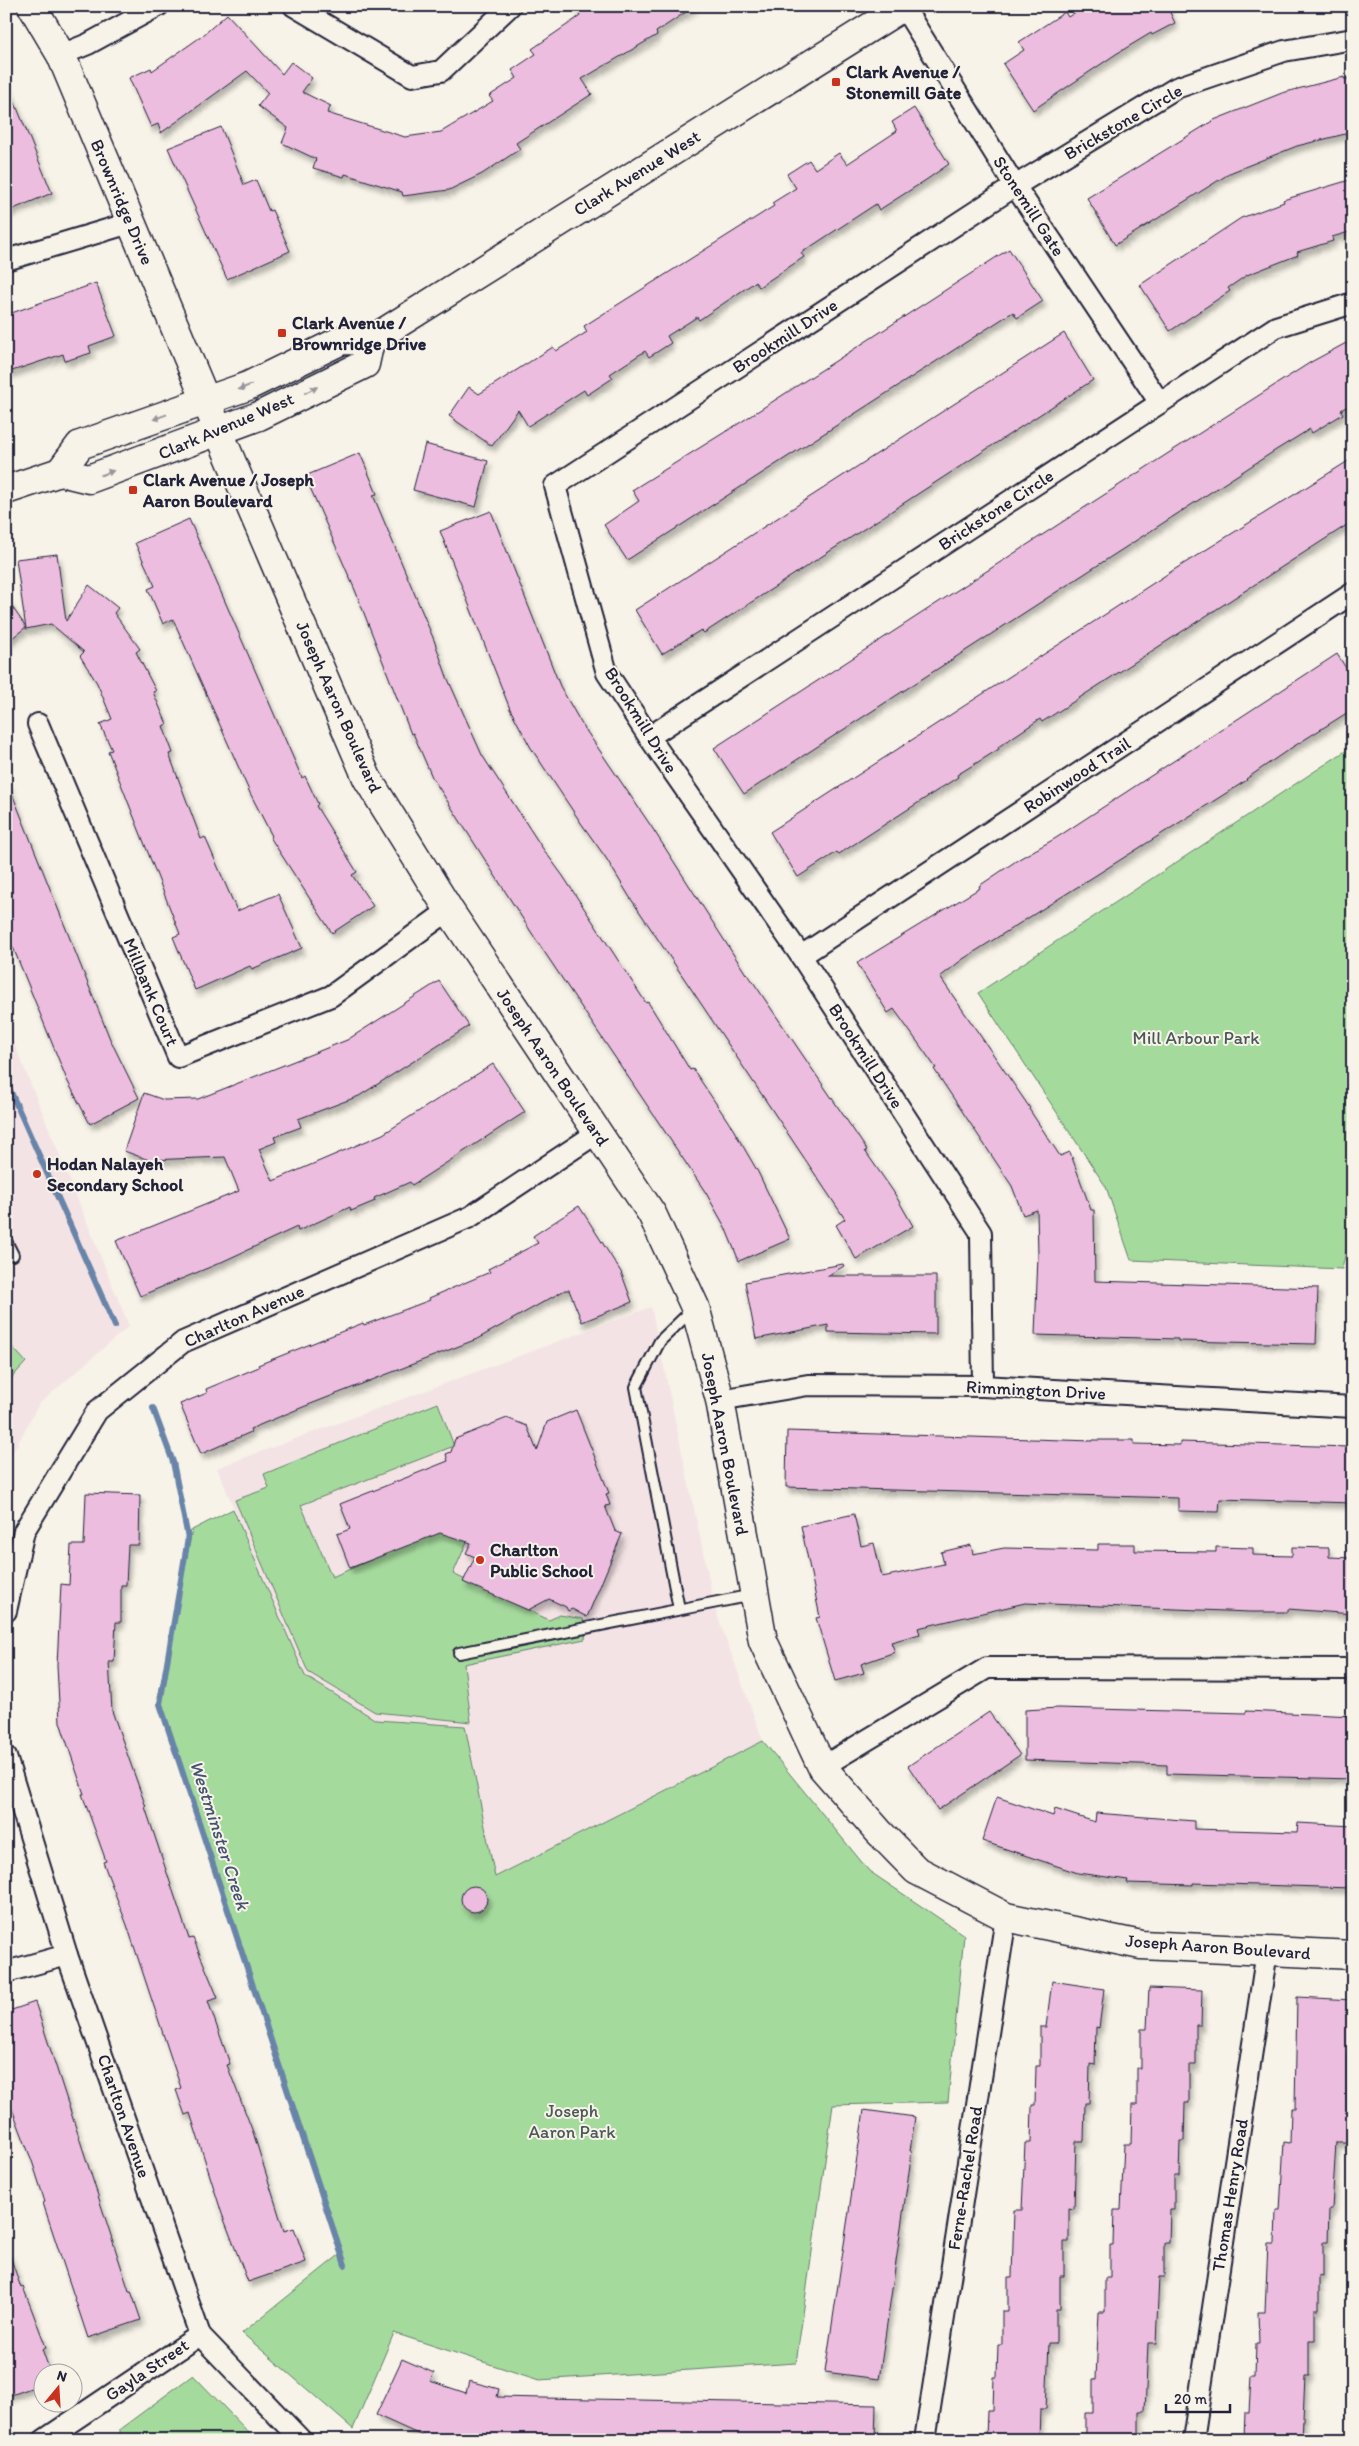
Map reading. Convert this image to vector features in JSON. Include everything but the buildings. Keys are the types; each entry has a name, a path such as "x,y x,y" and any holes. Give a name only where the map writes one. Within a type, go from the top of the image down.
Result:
{"street":[{"name":"Brownridge Drive","path":"32,6 61,55 219,432"},
{"path":"61,55 88,44 158,6"},
{"path":"294,6 412,76 442,71 510,6"},
{"name":"Stonemill Gate","path":"903,6 1014,186 1160,403"},
{"name":"Clark Avenue West","path":"370,341 365,364 259,416 89,480 60,472 80,445 206,402 257,382 342,340 370,341 903,6"},
{"name":"Brickstone Circle","path":"1014,186 1176,88 1284,51 1353,39"},
{"name":"Brookmill Drive","path":"983,1386 981,1233 801,956 649,738 607,673 555,486 1014,186"},
{"path":"6,260 130,223"},
{"name":"Brickstone Circle","path":"649,738 1276,327 1353,303"},
{"name":"Joseph Aaron Boulevard","path":"219,432 367,778 449,910 652,1214 695,1307 720,1400 753,1595 763,1641 822,1767 916,1870 1006,1917 1141,1945 1353,1955"},
{"path":"6,490 60,472"},
{"name":"Robinwood Trail","path":"801,956 1353,593"},
{"name":"Millbank Court","path":"38,724 178,1058 331,996 449,910"},
{"name":"Charlton Avenue","path":"6,1611 24,1531 98,1411 183,1342 470,1217 597,1133"},
{"name":"Rimmington Drive","path":"720,1400 808,1385 983,1386 1353,1407"},
{"path":"822,1767 986,1668 1353,1669"},
{"name":"Charlton Avenue","path":"6,1757 67,1956 200,2335 301,2440"},
{"name":"Ferne-Rachel Road","path":"925,2440 1006,1917"},
{"name":"Thomas Henry Road","path":"1193,2440 1267,1951"},
{"path":"6,1972 67,1956"},
{"name":"Gayla Street","path":"44,2440 200,2335"}],"lane":[{"path":"6,1241 12,1256"},
{"path":"678,1609 636,1387 660,1341 695,1307"},
{"path":"458,1653 753,1595"}],"shaded area":[{"name":"Hodan Nalayeh Secondary School","path":"6,1023 129,1326 38,1405 6,1466"},
{"name":"Charlton Public School","path":"651,1307 716,1612 763,1741 495,1877 465,1726 376,1720 305,1676 217,1468"}],"green space":[{"name":"Mill Arbour Park","path":"1353,746 1353,1220 1342,1269 1131,1260 1106,1187 978,993"},
{"path":"6,1340 26,1362 6,1384"},
{"path":"438,1403 454,1446 301,1505 332,1577 463,1520 473,1528 453,1574 549,1620 560,1615 583,1619 586,1632 585,1639 464,1664 471,1722 375,1712 308,1672 235,1500 269,1488 264,1474"},
{"name":"Joseph Aaron Park","path":"233,1509 305,1676 376,1720 465,1726 495,1877 763,1741 869,1871 964,1935 948,2102 833,2105 796,2363 539,2380 394,2333 353,2429 242,2333 343,2252 158,1698 192,1530"},
{"path":"193,2375 256,2440 120,2440 120,2429"}],"waterway":[{"name":"Westminster Creek","path":"6,1081 115,1326"},
{"name":"Westminster Creek","path":"153,1408 173,1462 188,1538 160,1704 345,2265"}],"place":[{"name":"Clark Avenue / Stonemill Gate","path":"836,82"},
{"name":"Clark Avenue / Brownridge Drive","path":"282,333"},
{"name":"Clark Avenue / Joseph Aaron Boulevard","path":"133,490"},
{"name":"Hodan Nalayeh Secondary School","path":"37,1174"},
{"name":"Charlton Public School","path":"480,1560"}]}
